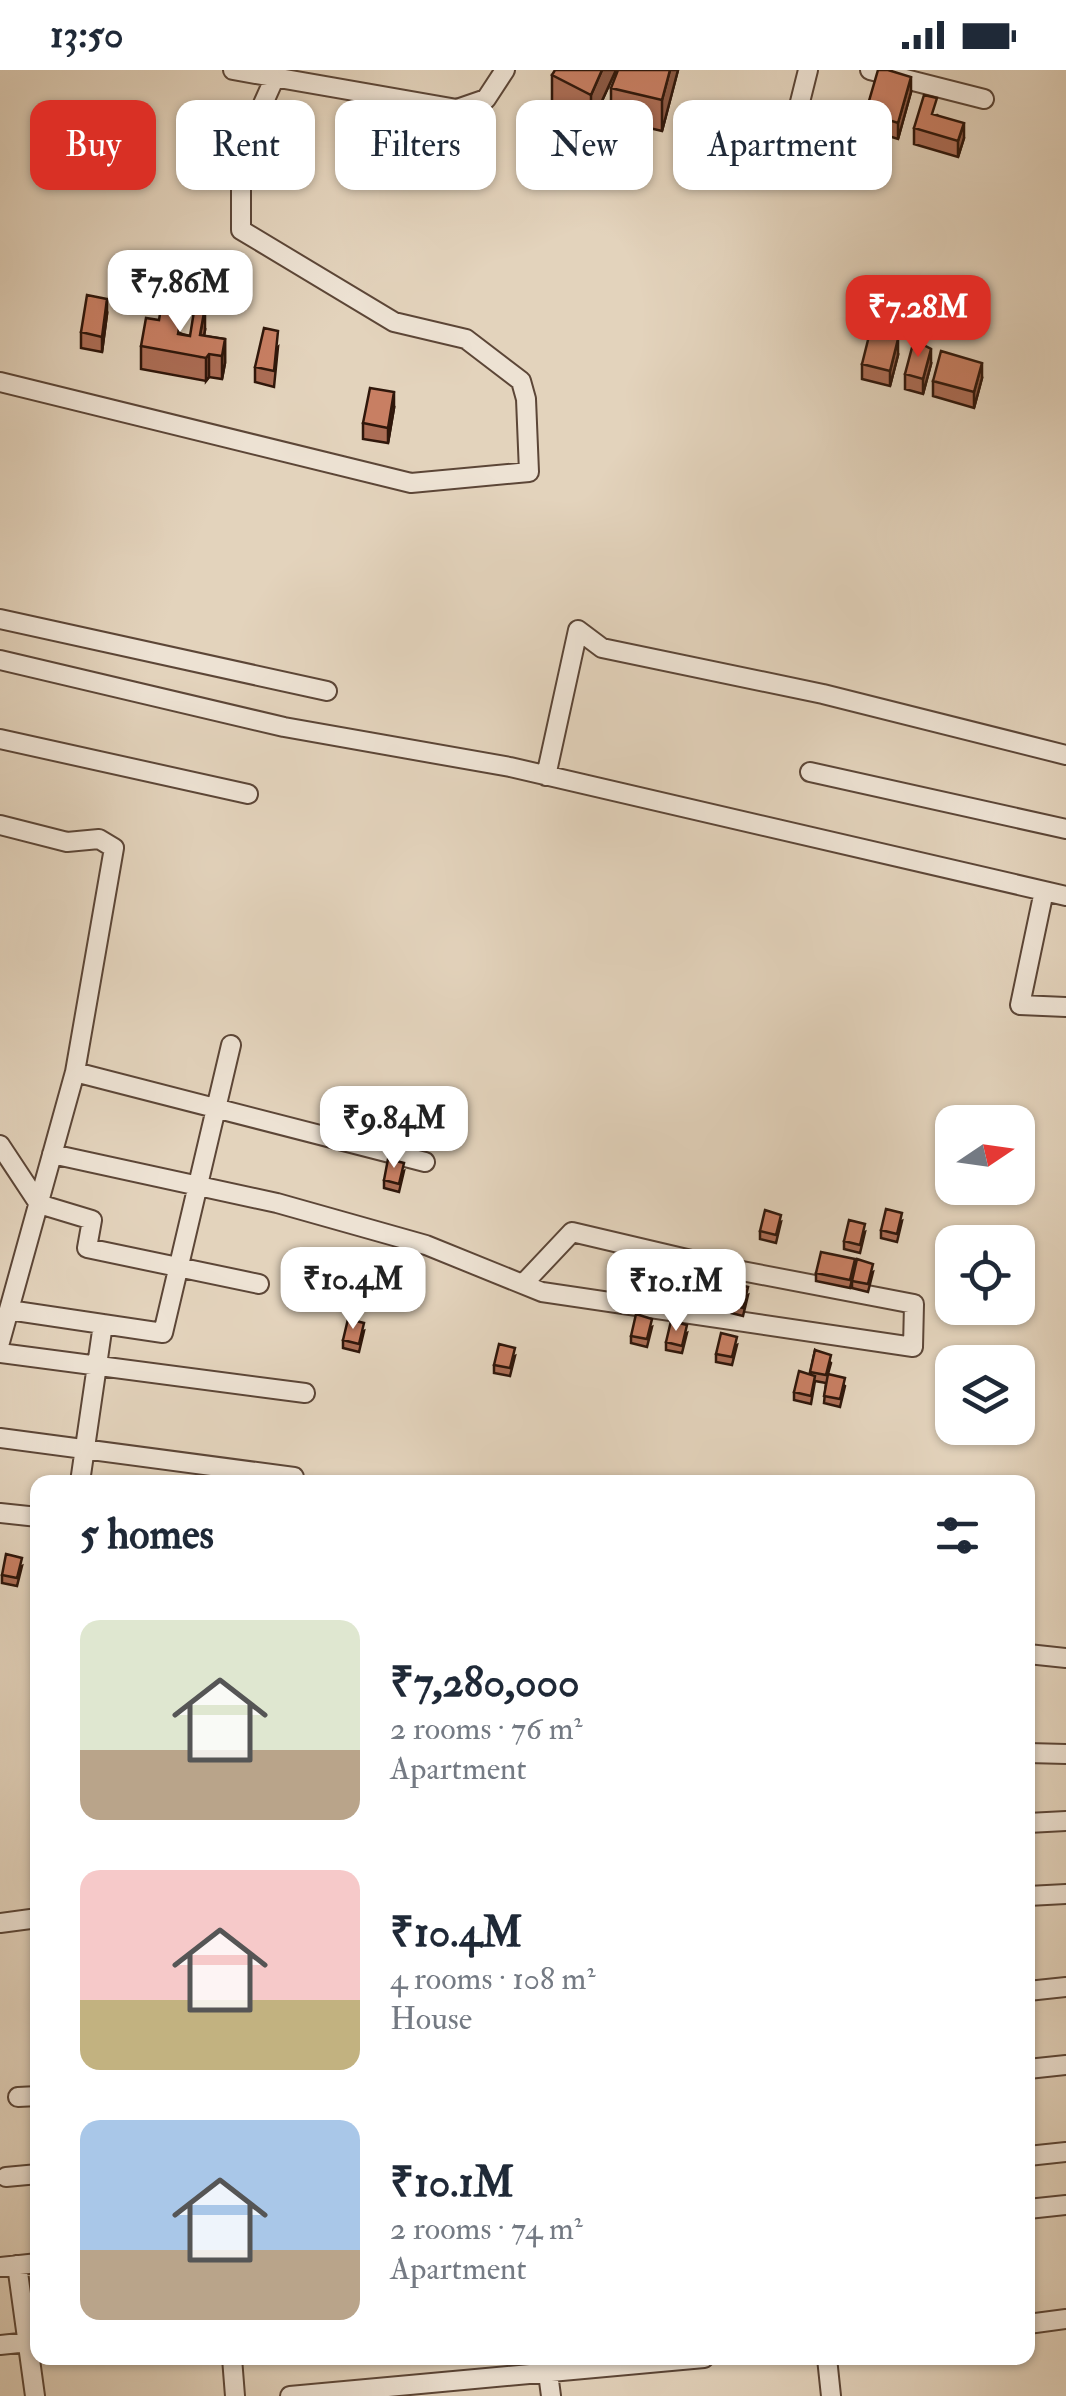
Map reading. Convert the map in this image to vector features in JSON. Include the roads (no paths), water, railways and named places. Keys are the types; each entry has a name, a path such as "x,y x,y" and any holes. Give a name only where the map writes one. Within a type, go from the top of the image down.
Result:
{"street":[{"path":"233,70 457,109 486,99 505,70"},
{"path":"800,100 808,70"},
{"path":"870,70 984,99"},
{"path":"0,382 412,483 529,472 526,399 521,381 466,339 394,322 242,230 241,153 275,77"},
{"path":"0,620 327,691"},
{"path":"546,776 578,630 602,648 823,694 1066,755"},
{"path":"0,660 284,727 546,776 1066,896"},
{"path":"0,739 248,794"},
{"path":"810,772 1066,829"},
{"path":"0,826 67,842 99,838 114,848 75,1072 0,1342"},
{"path":"1044,891 1020,1005 1066,1008"},
{"path":"9,1310 163,1333 232,1045"},
{"path":"75,1072 425,1162"},
{"path":"0,1145 38,1204 92,1220 87,1248 259,1284"},
{"path":"52,1154 198,1186 426,1245 542,1292 913,1346 914,1304 720,1267 572,1232 523,1284"},
{"path":"81,1475 102,1324"},
{"path":"0,1353 305,1394"},
{"path":"0,1438 279,1475"},
{"path":"0,1513 30,1516"},
{"path":"1035,1655 1066,1658"},
{"path":"1035,1753 1066,1754"},
{"path":"1035,1823 1066,1821"},
{"path":"0,1923 30,1919"},
{"path":"1035,1990 1066,1987"},
{"path":"1035,2067 1066,2064"},
{"path":"18,2097 30,2096"},
{"path":"1035,2155 1066,2152"},
{"path":"6,2177 30,2175"},
{"path":"1035,2207 1066,2205"},
{"path":"8,2266 30,2333"},
{"path":"1035,2323 1066,2320"},
{"path":"0,2345 30,2342"},
{"path":"34,2365 35,2396"},
{"path":"233,2365 235,2396"},
{"path":"290,2396 547,2365 551,2396"},
{"path":"828,2365 832,2396"}]}
